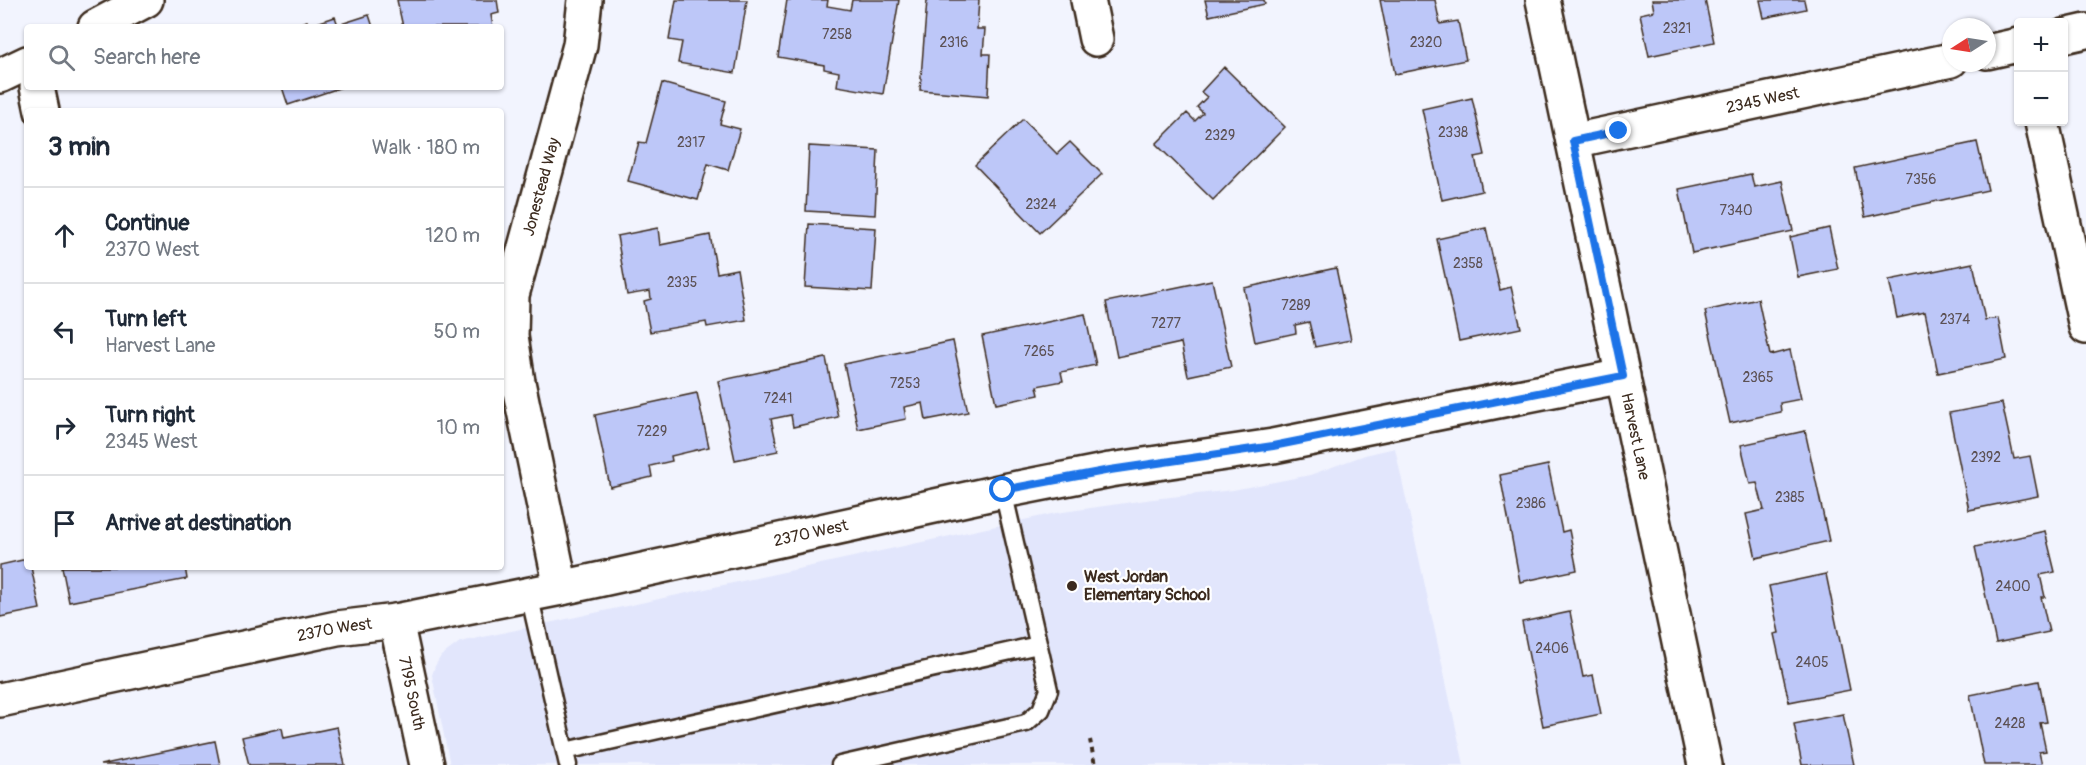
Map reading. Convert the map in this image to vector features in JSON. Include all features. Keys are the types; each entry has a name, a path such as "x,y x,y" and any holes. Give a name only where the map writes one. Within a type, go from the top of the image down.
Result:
{"street":[{"path":"101,24 146,0"},
{"name":"Jonestead Way","path":"561,588 518,382 511,336 512,295 580,45 585,0"},
{"path":"1088,0 1096,39"},
{"name":"Harvest Lane","path":"1544,0 1705,765"},
{"path":"2068,35 2086,31"},
{"path":"1996,50 2014,46"},
{"name":"2345 West","path":"1573,141 1942,62"},
{"path":"0,76 24,64"},
{"path":"38,90 41,108"},
{"path":"2043,126 2086,327"},
{"name":"2370 West","path":"0,700 337,628 396,621 561,588 1003,490 1110,470 1273,446 1623,376"},
{"name":"7195 South","path":"396,621 427,765"}],"lane":[{"path":"840,765 1026,723 1041,710 1049,690 1003,490"},
{"path":"530,594 567,758 1038,645"}],"path":[{"path":"1090,740 1095,765"}],"shaded area":[{"name":"West Jordan Elementary School","path":"1395,448 1464,765 450,765 432,675 441,656 460,642 1056,513 1233,490 1310,475 1365,455"}],"building":[{"path":"397,0 497,0 499,13 491,15 492,24 402,24"},
{"path":"676,0 747,0 735,73 678,63 682,42 669,40"},
{"path":"787,0 828,0 827,6 850,10 852,0 899,0 883,94 837,86 839,72 824,69 824,65 778,57"},
{"path":"927,0 979,0 977,29 985,29 983,54 990,54 988,96 920,90"},
{"path":"1205,0 1264,0 1265,4 1209,16"},
{"path":"1380,0 1435,0 1440,24 1458,21 1466,60 1395,74"},
{"path":"1652,0 1705,0 1714,42 1649,56 1640,14 1654,11"},
{"path":"1760,0 1804,0 1806,9 1764,18"},
{"path":"369,15 372,24 341,24"},
{"path":"335,17 338,24 314,24"},
{"path":"1224,67 1285,127 1213,200 1156,144 1187,113 1195,121 1203,113 1197,107 1207,97 1201,92"},
{"path":"662,83 726,101 720,124 740,129 728,170 708,164 698,200 628,181 639,142 646,143"},
{"path":"283,90 333,90 288,105"},
{"path":"1472,98 1485,155 1475,157 1482,191 1442,200 1422,109"},
{"path":"1023,119 1057,154 1070,142 1102,174 1040,233 975,165"},
{"path":"1977,142 1988,190 1865,217 1855,168"},
{"path":"809,146 878,150 875,215 806,211"},
{"path":"1751,174 1754,187 1782,181 1793,231 1692,253 1679,189"},
{"path":"809,224 876,228 872,291 805,287"},
{"path":"658,228 660,245 710,235 717,273 737,269 746,320 707,327 706,322 650,332 644,301 651,299 650,291 627,295 617,236"},
{"path":"1486,228 1500,290 1511,287 1521,328 1459,341 1437,239"},
{"path":"1829,228 1838,269 1798,277 1790,237"},
{"path":"1973,263 1985,320 1998,318 2006,359 1938,373 1925,312 1897,318 1889,280"},
{"path":"1336,268 1351,340 1315,347 1309,322 1295,325 1296,333 1255,342 1244,288"},
{"path":"1212,280 1231,367 1188,376 1181,343 1117,357 1106,302"},
{"path":"1758,299 1770,355 1790,350 1801,399 1780,403 1781,412 1730,423 1705,311"},
{"path":"1085,314 1096,365 1061,372 1063,381 1037,386 1039,395 996,404 982,336"},
{"path":"953,341 968,412 926,420 923,403 904,407 906,419 858,429 844,364"},
{"path":"826,358 838,417 793,427 791,415 771,419 778,451 735,460 718,381"},
{"path":"697,393 709,447 671,456 672,461 650,466 652,477 610,487 595,415"},
{"path":"2002,403 2014,459 2030,456 2038,496 1969,510 1949,413"},
{"path":"1805,431 1829,541 1756,558 1746,514 1764,510 1757,483 1750,484 1741,445"},
{"path":"1548,465 1562,532 1569,530 1577,570 1520,582 1500,475"},
{"path":"2045,531 2055,572 2040,575 2045,597 2041,597 2049,632 1996,643 1975,547"},
{"path":"24,560 24,570 32,570 40,609 0,617 0,565"},
{"path":"63,570 186,570 187,579 69,602"},
{"path":"1826,574 1850,690 1789,702 1774,634 1779,633 1769,586"},
{"path":"1570,612 1583,677 1593,675 1601,714 1543,726 1522,622"},
{"path":"2039,681 2047,722 2040,723 2046,751 2039,752 2042,765 1984,765 1970,695"},
{"path":"1843,714 1854,765 1802,765 1794,724"},
{"path":"337,727 345,765 249,765 242,737 282,728 284,738"},
{"path":"215,741 220,765 100,765"}],"place":[{"name":"West Jordan Elementary School","path":"1072,586"}],"route":[{"path":"1003,490 1110,470 1273,446 1623,376 1573,141 1619,131"}]}
